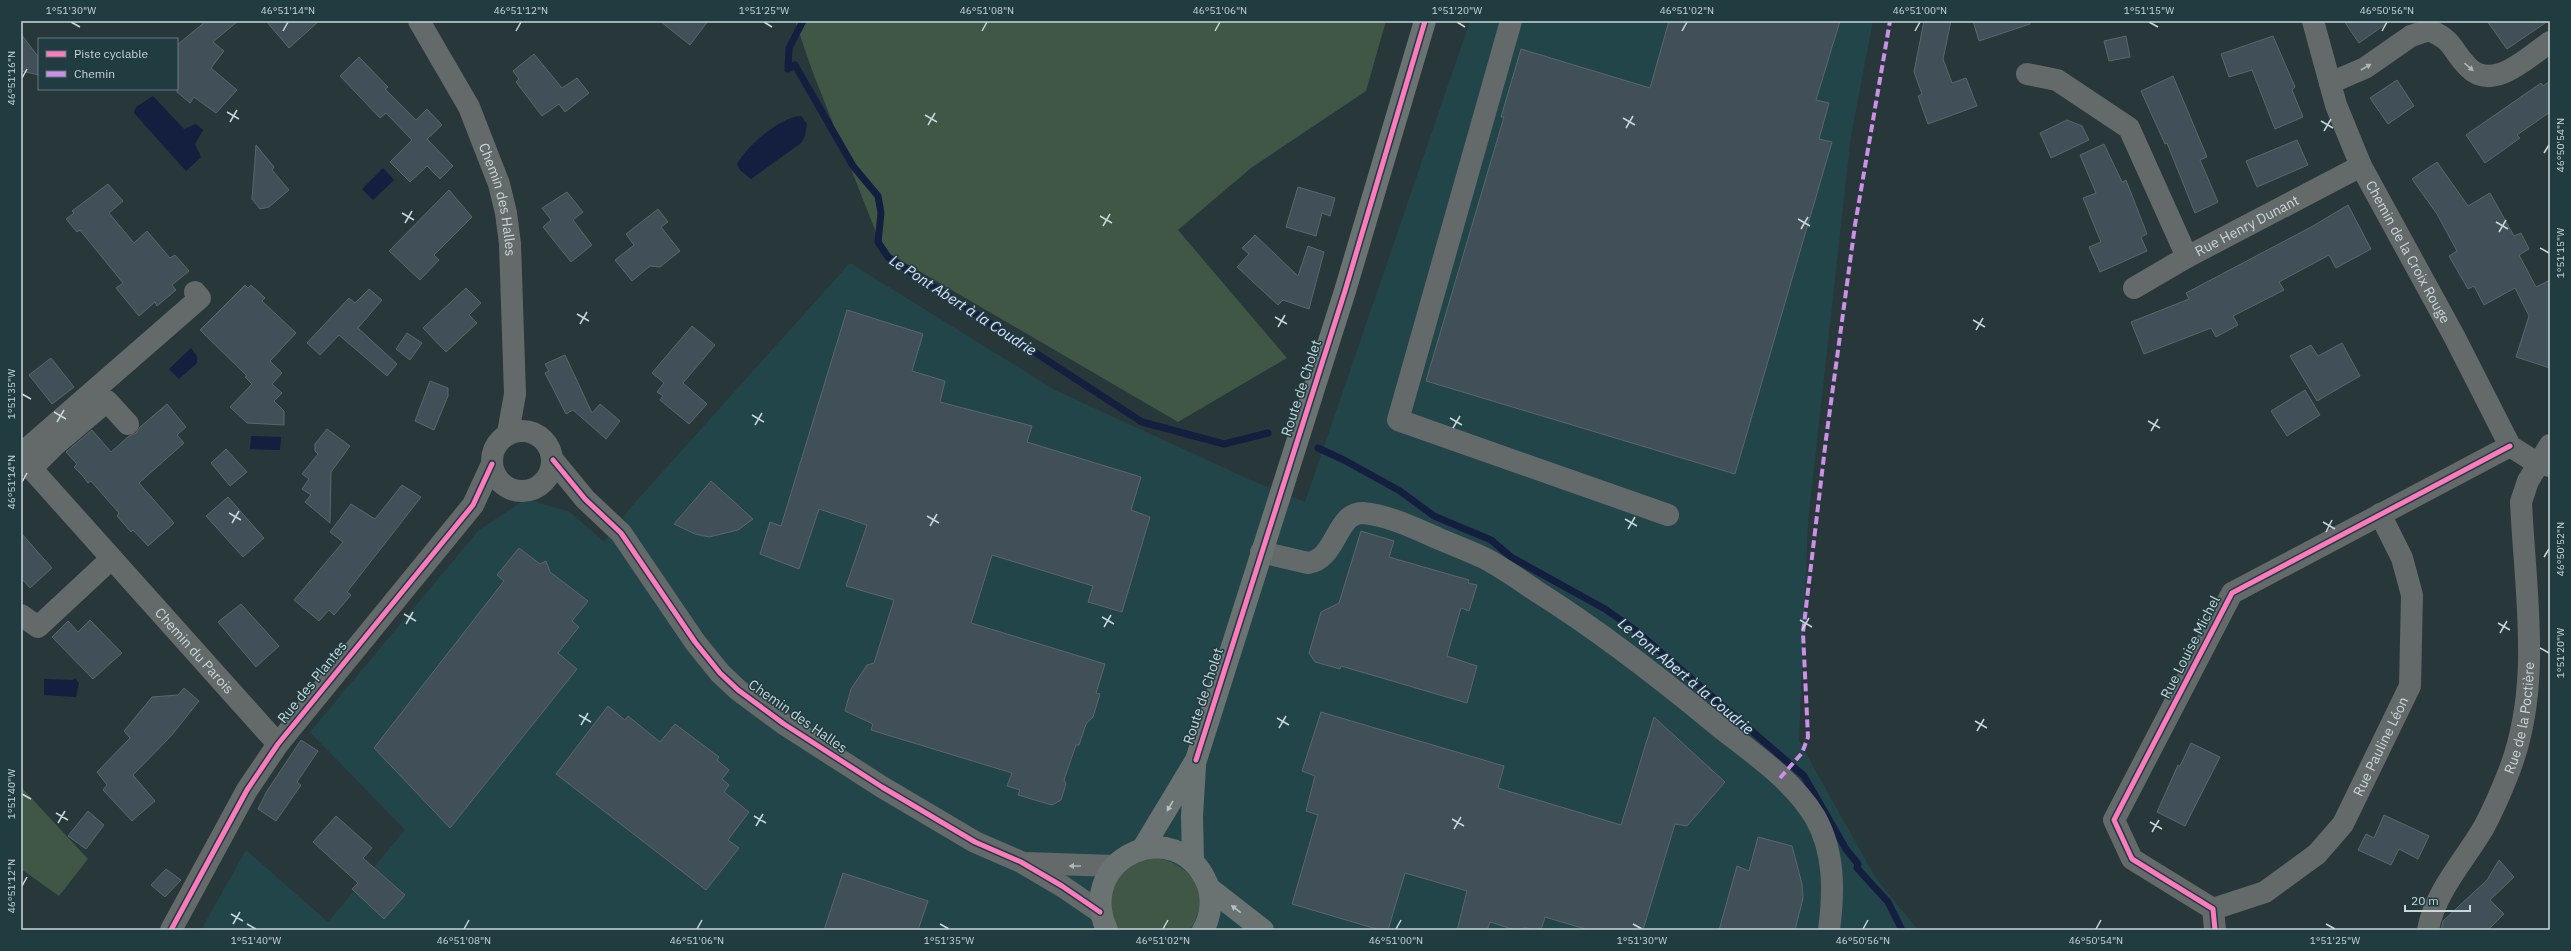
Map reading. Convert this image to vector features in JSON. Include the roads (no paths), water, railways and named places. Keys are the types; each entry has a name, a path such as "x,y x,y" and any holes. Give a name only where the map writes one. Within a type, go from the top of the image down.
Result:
{"main road":[{"name":"Route de Cholet","path":"1193,861 1192,816 1196,760 1345,291 1424,21"},
{"name":"Route de Cholet","path":"1143,848 1196,760"},
{"path":"1104,921 1100,895 1103,885 1114,866 1127,854 1143,848 1161,847 1178,852 1193,861 1203,873 1209,888 1211,907 1203,930"},
{"path":"1209,888 1263,930"}],"street":[{"name":"Chemin des Halles","path":"419,21 469,107 499,184 510,244 514,394 508,433"},
{"path":"1511,21 1398,420 1668,515"},
{"name":"Chemin de la Croix Rouge","path":"2313,21 2336,106 2361,166 2454,336 2510,446"},
{"path":"2330,83 2365,68 2411,36 2429,30 2445,37 2469,68 2485,76 2501,76 2550,42"},
{"path":"2027,74 2057,80 2129,128 2187,257"},
{"name":"Rue Henry Dunant","path":"2134,288 2187,257 2361,166"},
{"path":"26,468 200,298 195,292"},
{"name":"Chemin des Halles","path":"514,394 533,432"},
{"path":"26,468 107,401 128,424"},
{"path":"520,430 533,432 543,438 550,448 553,460 552,471 546,480 537,487 527,491 517,491 507,487 496,477 492,464 493,452 498,441 508,433 520,430"},
{"name":"Rue de la Poctière","path":"2428,930 2439,900 2459,863 2483,827 2496,802 2508,773 2518,741 2531,659 2522,502 2528,481 2544,465 2550,445"},
{"path":"2510,446 2544,465"},
{"name":"Rue Louise Michel","path":"2214,920 2132,859 2114,820 2232,593 2510,446"},
{"name":"Chemin des Halles","path":"553,460 585,499 621,533 695,642 720,673 738,690 784,724 882,787 975,842 1021,862 1062,886 1104,921"},
{"name":"Rue des Plantes","path":"171,930 243,796 278,744 473,505 492,464"},
{"name":"Chemin du Parois","path":"26,468 111,559 278,744"},
{"name":"Rue des Plantes","path":"473,505 507,487"},
{"name":"Chemin des Halles","path":"537,487 585,499"},
{"path":"1261,552 1308,564 1314,563 1327,553 1347,520 1362,513 1418,530 1486,560 1590,624 1655,674 1780,778 1803,801 1815,818 1825,839 1832,870 1833,896 1829,930"},
{"name":"Rue Pauline Léon","path":"2214,920 2265,892 2316,854 2343,824 2410,686 2412,595 2402,558 2380,514"},
{"path":"21,615 38,627 111,559"},
{"name":"Chemin des Halles","path":"1021,862 1114,866"}],"water":[{"path":"153,96 184,129 196,124 203,130 195,144 201,157 186,171 134,113 136,107"},
{"path":"801,116 807,124 805,136 801,143 751,179 740,170 737,164 756,141 784,121"},
{"path":"383,168 394,180 373,200 362,189"},
{"path":"191,348 197,356 197,363 179,379 169,369"},
{"path":"251,436 281,437 280,450 250,449"},
{"path":"75,678 79,683 76,697 44,695 44,679 73,680"}],"waterway":[{"name":"Le Pont Abert à la Coudrie","path":"803,21 789,48 788,69 795,65 853,166 878,196 881,213 878,242 888,257 1142,422 1224,444 1268,433"},
{"name":"Le Pont Abert à la Coudrie","path":"1318,448 1344,460 1400,491 1434,516 1491,540 1511,557 1605,609 1635,630 1804,776 1846,849 1858,864 1857,868 1888,902 1902,930"}]}
